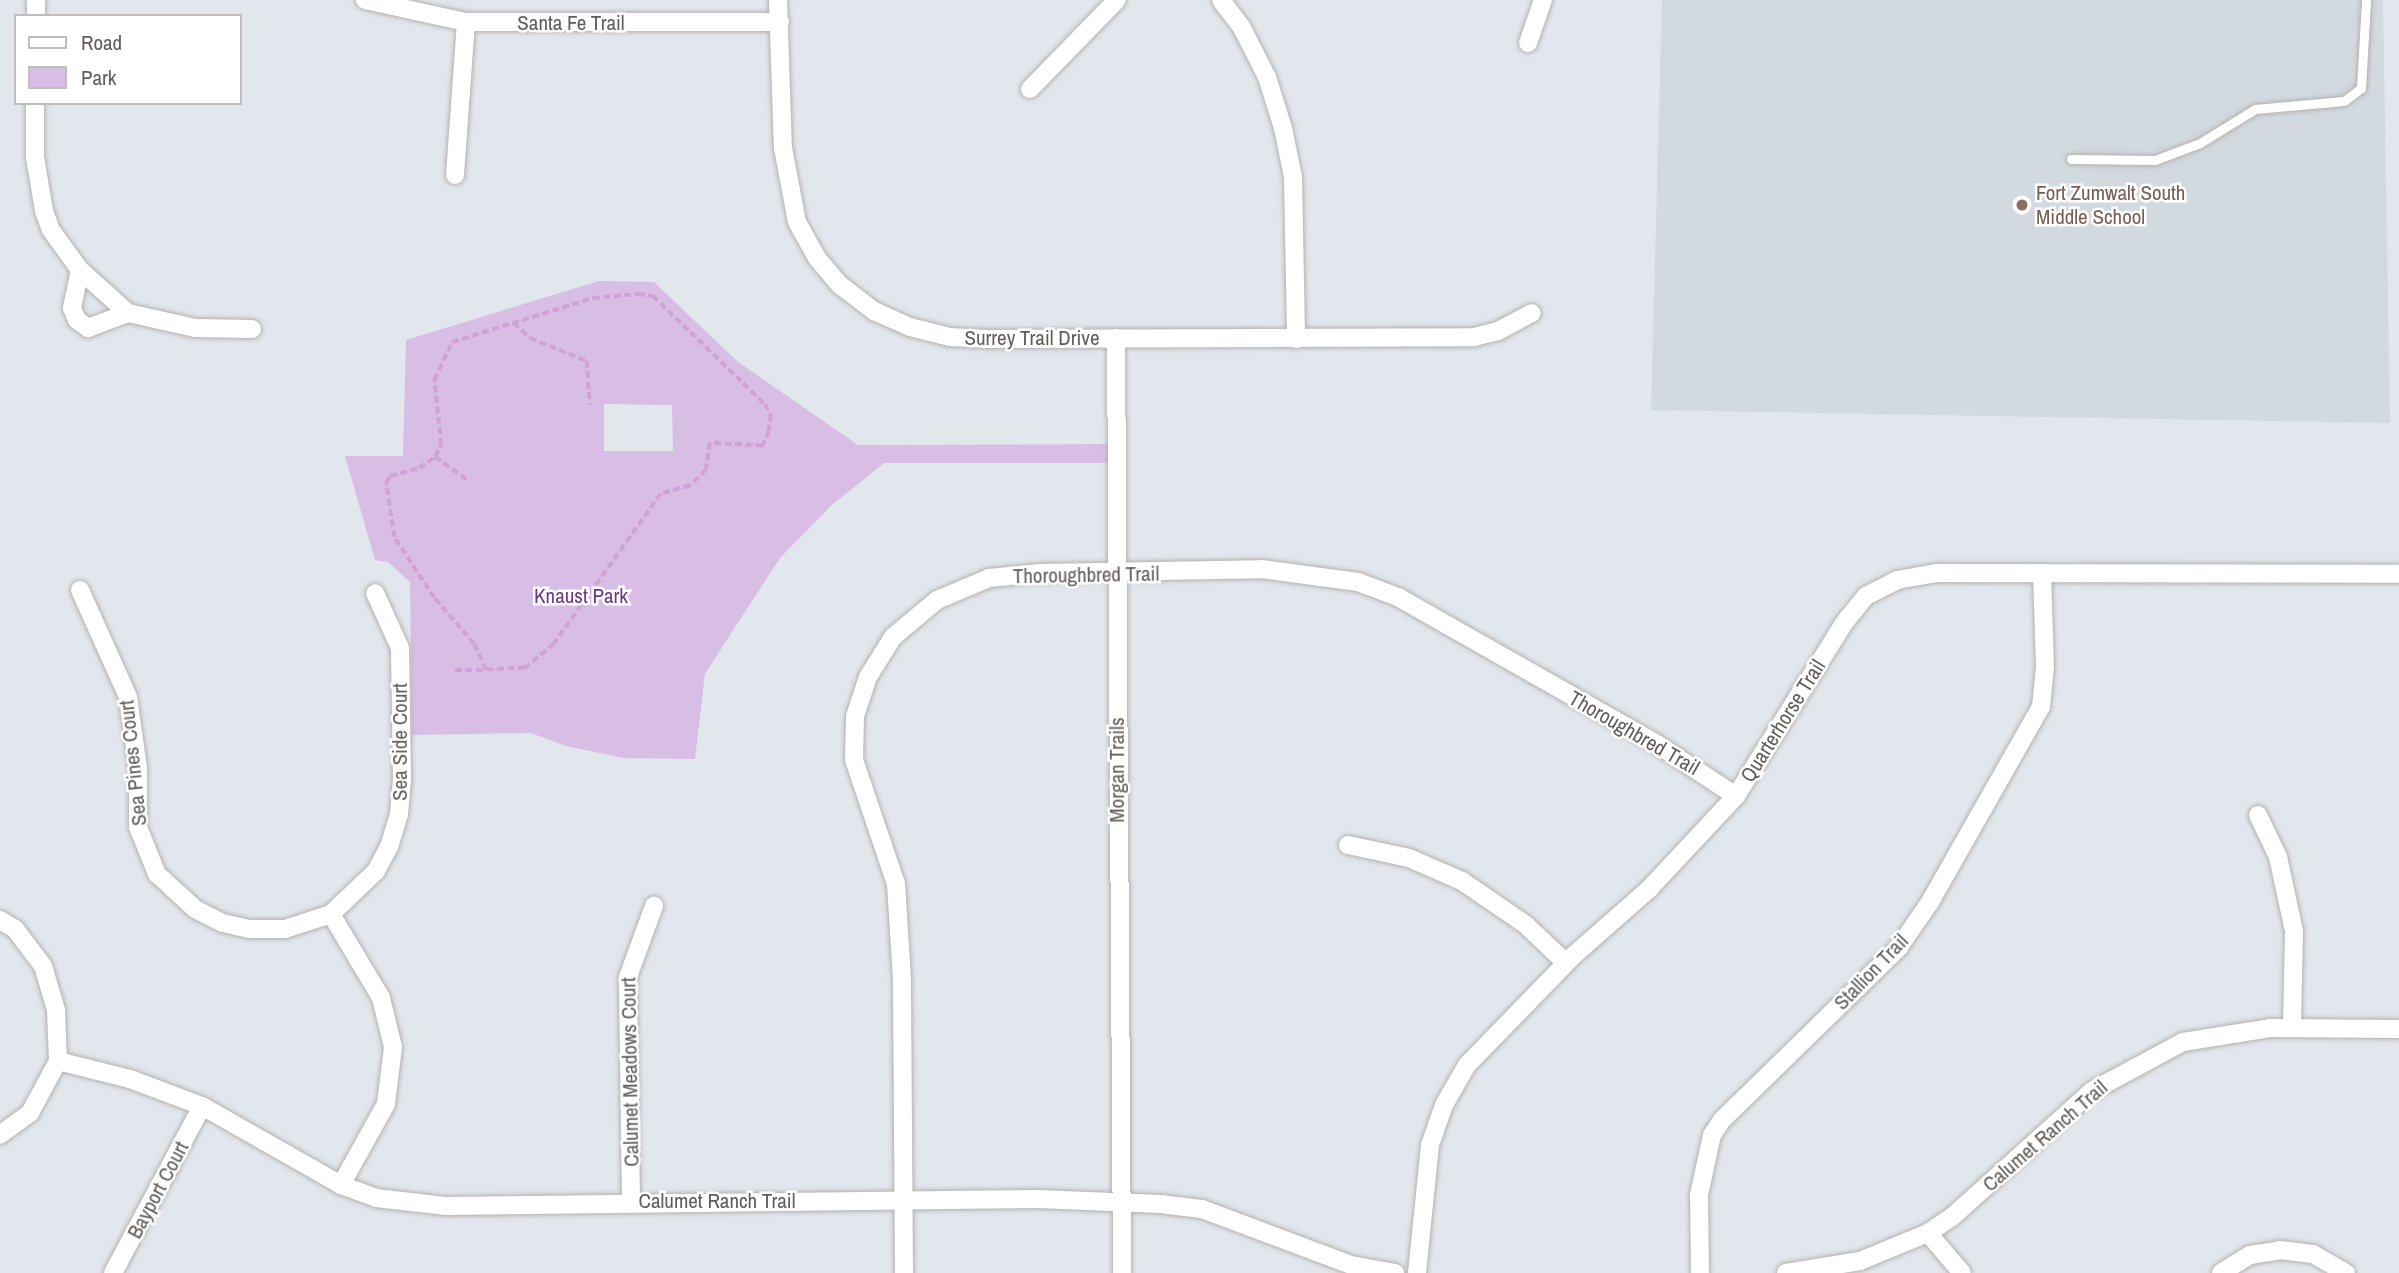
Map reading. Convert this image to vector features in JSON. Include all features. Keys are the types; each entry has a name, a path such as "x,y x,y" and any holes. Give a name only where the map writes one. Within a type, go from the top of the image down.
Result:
{"street":[{"name":"Santa Fe Trail","path":"365,0 466,22 780,22"},
{"name":"Surrey Trail Drive","path":"778,0 788,189 797,222 817,258 840,285 874,311 910,327 950,337 1474,337 1498,331 1532,313"},
{"path":"1030,89 1117,0"},
{"path":"1221,0 1242,28 1266,77 1283,128 1293,177 1296,339"},
{"path":"1528,43 1543,0"},
{"path":"456,175 466,22"},
{"path":"35,105 35,157 44,211 80,270 128,313 195,328 252,329"},
{"path":"80,270 72,308 76,320 88,328 128,313"},
{"name":"Morgan Trails","path":"1116,338 1118,1201 1122,1273"},
{"name":"Thoroughbred Trail","path":"904,1273 902,979 896,884 854,760 855,716 868,677 893,637 950,593 989,578 1040,573 1116,575 1261,569 1358,582 1398,597 1658,745 1736,796"},
{"name":"Quarterhorse Trail","path":"1417,1273 1430,1145 1444,1105 1467,1065 1566,962 1649,889 1736,796 1844,623 1866,596 1897,580 1937,573 2399,574"},
{"name":"Stallion Trail","path":"1700,1273 1699,1195 1712,1135 1721,1120 1899,947 1930,902 2041,708 2045,667 2042,573"},
{"name":"Sea Pines Court","path":"80,590 128,696 138,768 138,827 157,874 195,909 223,923 285,929 331,914"},
{"name":"Sea Side Court","path":"331,914 376,871 399,814 400,648 375,593"},
{"path":"2258,815 2278,858 2294,931 2292,1028"},
{"path":"1348,845 1409,858 1462,881 1526,925 1566,962"},
{"name":"Calumet Meadows Court","path":"631,1200 628,977 654,906"},
{"path":"331,914 381,998 393,1047 386,1104 341,1185"},
{"path":"0,920 15,929 43,966 56,1010 58,1061 30,1113 0,1135"},
{"name":"Calumet Ranch Trail","path":"1786,1273 1860,1261 1928,1233 1952,1217 2092,1091 2154,1054 2213,1034 2292,1028 2399,1029"},
{"name":"Calumet Ranch Trail","path":"58,1061 130,1079 202,1106 341,1185 376,1198 446,1206 631,1200 1118,1201 1202,1209 1352,1265 1395,1273"},
{"name":"Bayport Court","path":"113,1273 202,1106"},
{"path":"1928,1233 1962,1273"},
{"path":"2221,1273 2250,1255 2280,1250 2313,1254 2346,1273"}],"lane":[{"path":"2071,159 2155,160 2200,143 2255,109 2344,101 2361,88 2366,0"}],"path":[{"path":"455,670 486,670 525,668 554,643 662,494 690,486 706,470 710,443 763,446 771,415 765,404 653,296 593,298 452,342 444,352 434,380 441,445 435,457 419,468 390,475 386,484 394,537 434,598 474,644 486,670"},
{"path":"514,323 530,338 587,361 590,405"},
{"path":"435,457 468,480"}],"shaded area":[{"name":"Fort Zumwalt South Middle School","path":"1662,0 2383,0 2390,423 1651,410"}],"green space":[{"name":"Knaust Park","path":"599,281 654,282 738,362 858,445 1116,444 1116,463 884,463 832,505 780,558 705,674 695,759 623,758 566,746 531,733 412,735 410,582 388,562 375,560 345,456 403,456 406,340","holes":["604,404 672,405 673,451 604,451"]}],"place":[{"name":"Fort Zumwalt South Middle School","path":"2022,205"}]}
